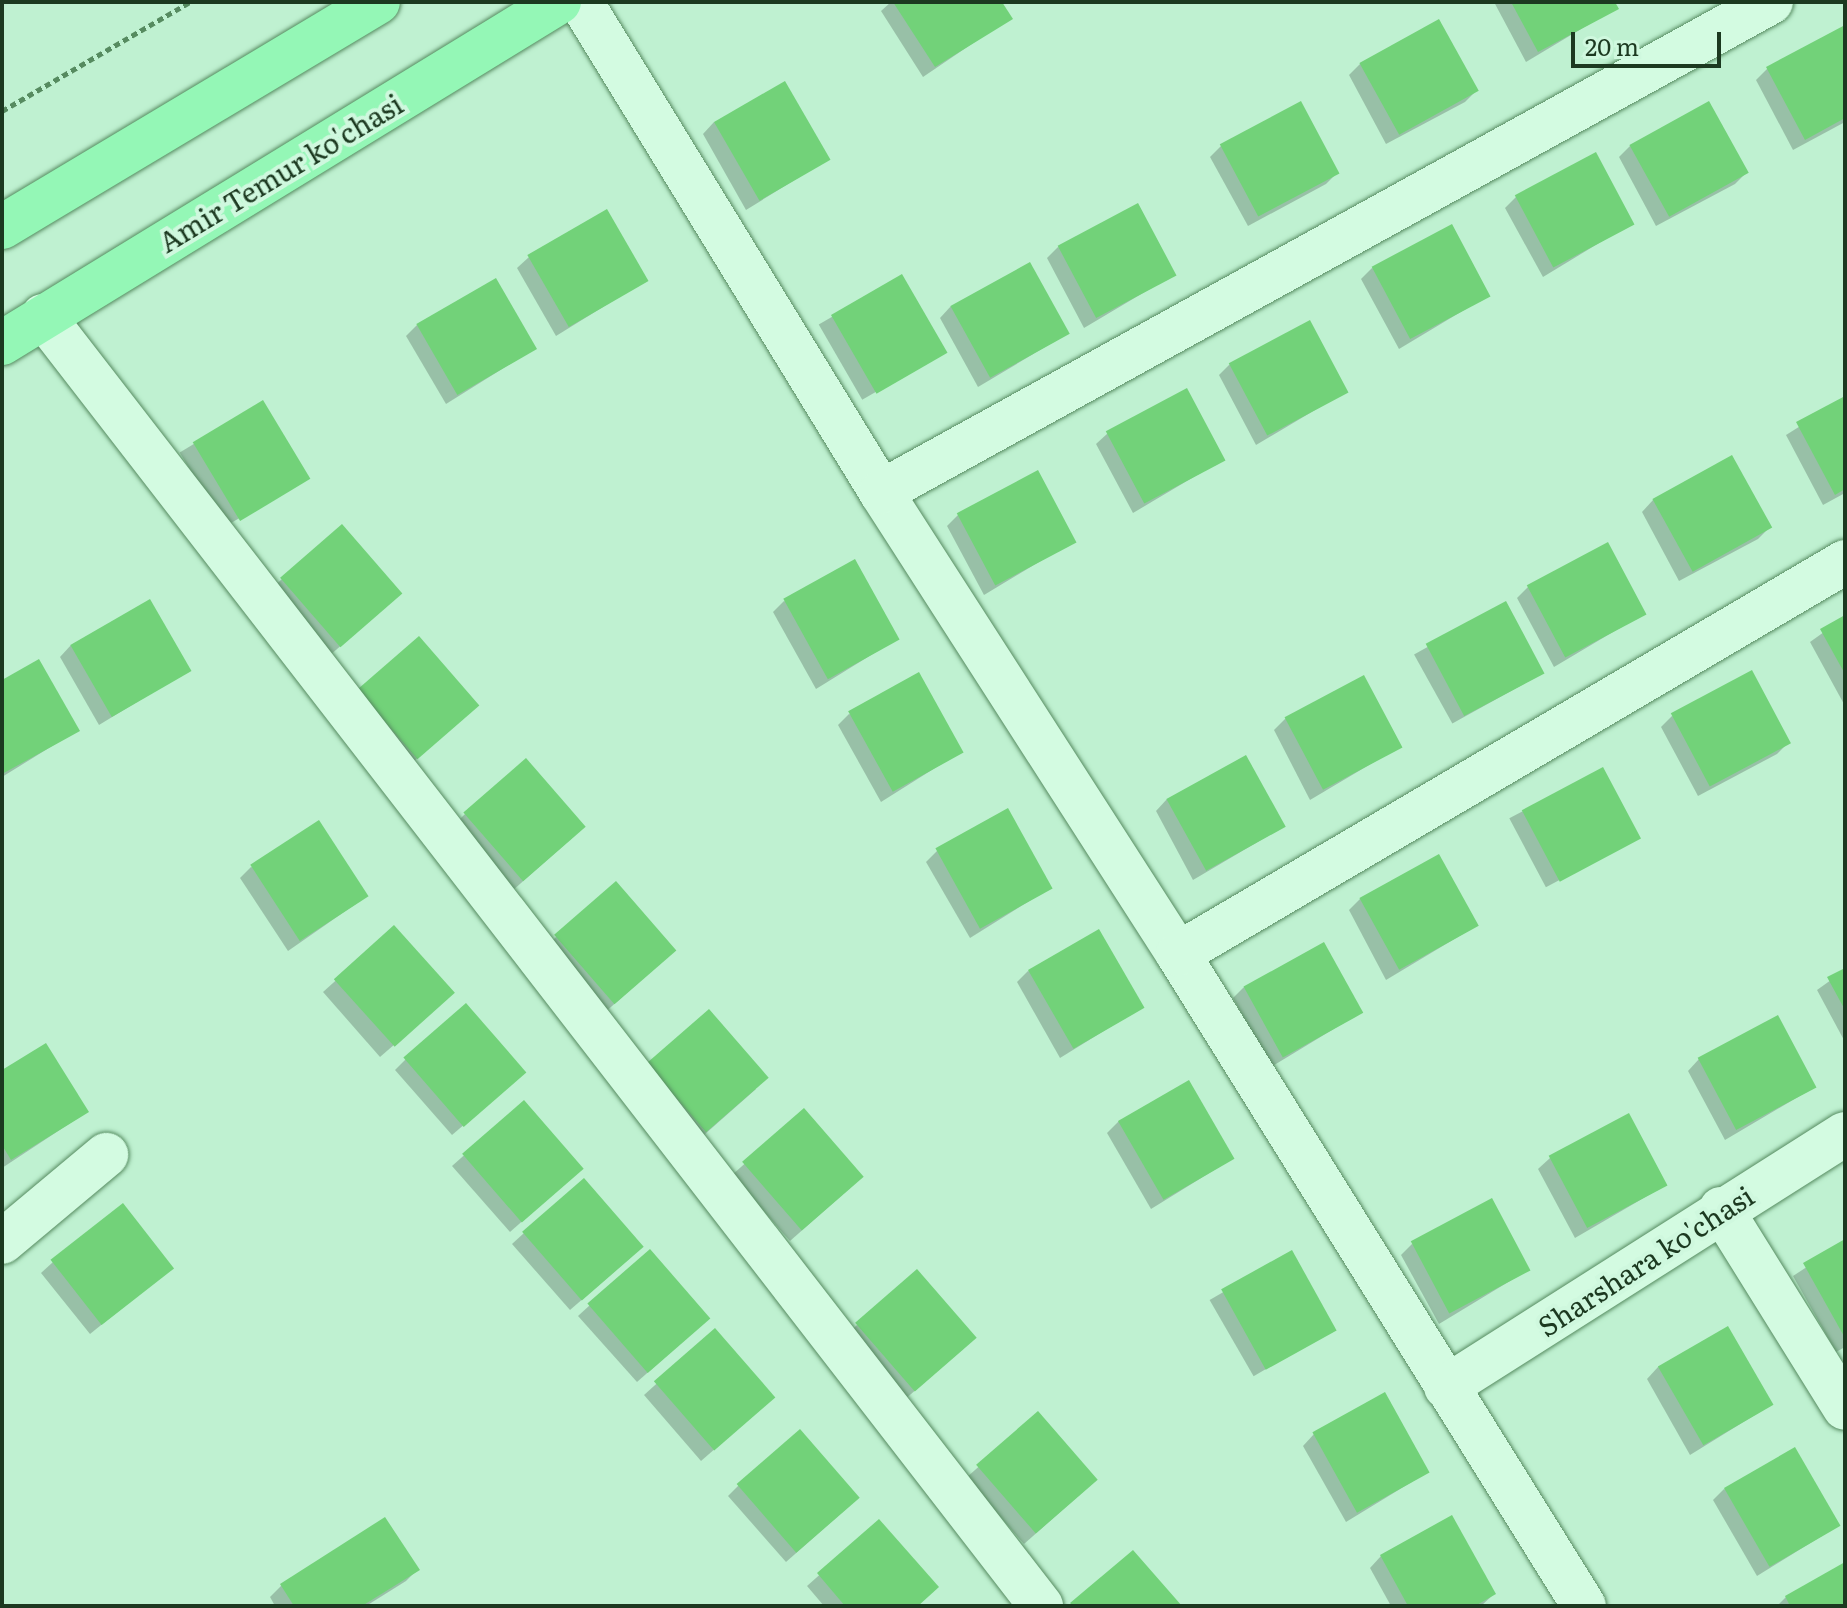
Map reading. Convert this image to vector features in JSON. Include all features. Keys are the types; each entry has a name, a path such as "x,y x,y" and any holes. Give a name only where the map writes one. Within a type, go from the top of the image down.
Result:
{"main road":[{"path":"2,227 378,2"},
{"name":"Amir Temur ko'chasi","path":"2,343 559,2"}],"street":[{"path":"581,2 881,492 1178,954 1584,1606"},
{"path":"881,492 1771,2"},
{"path":"43,316 1041,1606"},
{"path":"1178,954 1845,562"},
{"name":"Sharshara ko'chasi","path":"1446,1387 1721,1209 1845,1134"},
{"path":"2,1242 106,1155"},
{"path":"1721,1209 1845,1408"}],"path":[{"path":"2,111 190,2"}],"building":[{"path":"893,2 1002,2 1013,19 935,67"},
{"path":"1511,2 1615,2 1619,9 1538,52"},
{"path":"1439,19 1479,91 1399,135 1359,63"},
{"path":"1845,25 1845,118 1805,140 1766,67"},
{"path":"785,81 830,160 759,201 714,122"},
{"path":"1301,101 1339,173 1258,217 1220,144"},
{"path":"1709,101 1749,173 1669,217 1629,145"},
{"path":"1596,152 1634,224 1553,268 1515,195"},
{"path":"1138,203 1176,275 1096,318 1058,246"},
{"path":"607,209 648,281 569,327 527,255"},
{"path":"1452,224 1490,296 1410,339 1372,267"},
{"path":"1030,262 1070,334 990,378 950,306"},
{"path":"902,274 948,353 876,394 831,315"},
{"path":"496,278 537,349 457,395 416,324"},
{"path":"1310,320 1348,392 1267,436 1229,363"},
{"path":"1187,388 1225,460 1144,504 1106,431"},
{"path":"1845,396 1845,489 1835,495 1796,422"},
{"path":"263,400 310,479 240,521 193,442"},
{"path":"1732,455 1772,528 1693,572 1652,499"},
{"path":"1038,470 1076,542 995,586 957,513"},
{"path":"342,524 402,593 340,647 280,578"},
{"path":"1608,542 1646,614 1565,658 1527,585"},
{"path":"855,559 900,639 828,679 783,599"},
{"path":"150,599 192,671 112,717 70,645"},
{"path":"1506,601 1544,673 1464,716 1426,644"},
{"path":"1845,615 1845,674 1820,629"},
{"path":"419,636 479,705 417,759 357,690"},
{"path":"39,659 80,731 2,774 2,680"},
{"path":"1752,670 1791,743 1710,786 1671,713"},
{"path":"919,672 964,752 893,792 848,711"},
{"path":"1364,675 1402,747 1323,790 1285,717"},
{"path":"1246,755 1286,827 1206,871 1166,799"},
{"path":"526,758 586,827 523,881 463,812"},
{"path":"1603,767 1641,839 1560,882 1522,810"},
{"path":"1008,808 1053,888 980,929 935,848"},
{"path":"319,820 369,896 300,941 250,865"},
{"path":"1439,854 1479,926 1399,970 1359,898"},
{"path":"616,881 676,950 614,1004 554,935"},
{"path":"394,925 455,993 395,1047 334,979"},
{"path":"1099,929 1144,1008 1073,1049 1028,970"},
{"path":"1324,942 1363,1013 1283,1057 1244,987"},
{"path":"1845,968 1845,1010 1827,977"},
{"path":"466,1003 526,1072 464,1127 403,1057"},
{"path":"709,1009 769,1078 706,1132 646,1063"},
{"path":"1778,1015 1816,1087 1736,1130 1698,1058"},
{"path":"46,1043 89,1112 11,1160 2,1145 2,1070"},
{"path":"1189,1080 1234,1159 1163,1200 1118,1121"},
{"path":"524,1100 584,1169 522,1222 462,1154"},
{"path":"804,1108 864,1177 802,1230 742,1162"},
{"path":"1629,1113 1667,1185 1587,1228 1549,1156"},
{"path":"584,1178 644,1247 582,1300 522,1232"},
{"path":"1492,1198 1530,1270 1449,1314 1411,1241"},
{"path":"123,1203 174,1268 102,1325 51,1260"},
{"path":"1845,1239 1845,1338 1803,1263"},
{"path":"650,1249 710,1318 648,1373 587,1303"},
{"path":"1292,1250 1337,1330 1266,1370 1221,1289"},
{"path":"917,1269 977,1338 915,1391 855,1323"},
{"path":"1728,1326 1774,1405 1703,1445 1658,1366"},
{"path":"715,1328 775,1397 714,1451 654,1381"},
{"path":"1385,1392 1430,1472 1357,1513 1312,1432"},
{"path":"1038,1411 1098,1480 1036,1533 976,1465"},
{"path":"800,1429 860,1498 796,1553 737,1484"},
{"path":"1795,1447 1840,1526 1769,1567 1724,1488"},
{"path":"1452,1515 1496,1594 1475,1606 1408,1606 1380,1555"},
{"path":"385,1517 420,1570 362,1606 294,1606 280,1584"},
{"path":"879,1519 939,1587 918,1606 845,1606 817,1573"},
{"path":"1133,1550 1182,1606 1073,1606 1070,1603"},
{"path":"1845,1562 1845,1606 1790,1606 1785,1596"}]}
